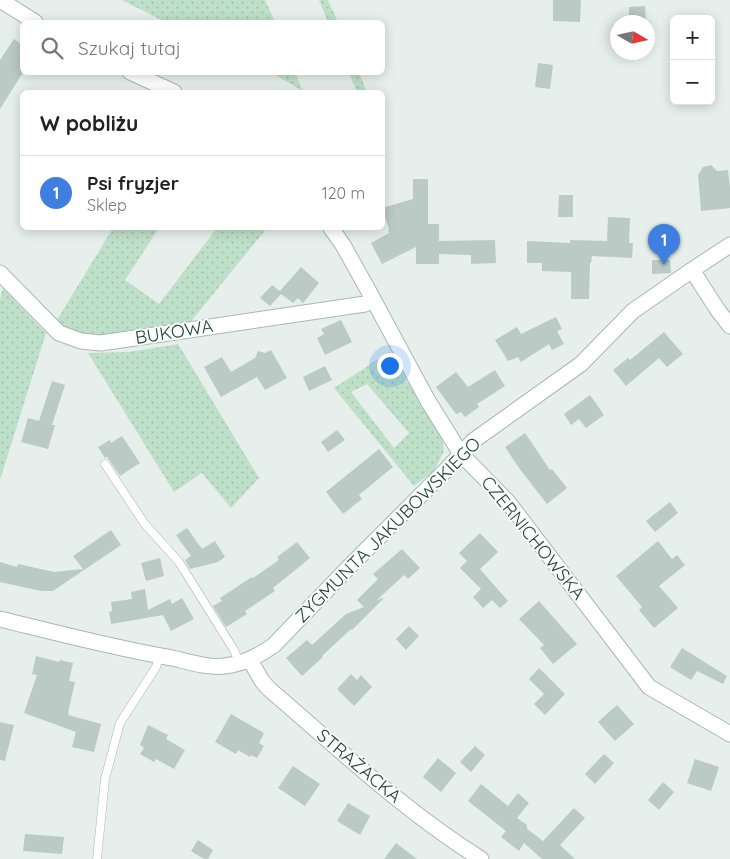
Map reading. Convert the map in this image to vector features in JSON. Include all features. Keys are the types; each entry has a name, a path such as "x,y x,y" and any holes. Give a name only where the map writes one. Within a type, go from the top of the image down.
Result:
{"street":[{"path":"9,2 32,20"},
{"path":"137,75 170,90"},
{"name":"CZERNICHOWSKA","path":"332,230 343,245 428,401 461,454 508,502 649,687 730,734"},
{"name":"ZYGMUNTA JAKUBOWSKIEGO","path":"0,619 159,656 212,666 226,666 245,661 265,652 473,441 581,364 633,311 730,245"},
{"path":"692,270 717,310 730,326"},
{"name":"BUKOWA","path":"0,273 59,333 82,341 101,343 365,304 373,300"},
{"name":"STRAŻACKA","path":"245,661 269,689 399,801 482,859"}],"lane":[{"path":"105,464 144,523 179,562 234,650 245,661"},
{"path":"97,859 105,779 120,723 156,667 159,656"}],"green space":[{"path":"122,0 265,0 274,20 161,20"},
{"path":"319,0 328,0 337,20 327,20"},
{"path":"275,75 296,75 301,90"},
{"path":"350,75 360,75 366,90 356,90"},
{"path":"112,230 158,230 125,280 159,304 215,230 265,230 188,325 95,337 69,332 57,320"},
{"path":"3,288 46,333 0,480 0,299"},
{"path":"178,344 259,478 231,508 202,473 174,492 88,353 129,352"},
{"path":"389,352 442,437 444,451 434,471 414,486 334,388","holes":["367,384 409,433 394,448 351,392"]}],"building":[{"path":"553,0 581,0 580,22 553,21"},
{"path":"645,6 646,15 629,15 629,7"},
{"path":"14,39 20,44 21,75 0,109 0,60"},
{"path":"538,63 553,65 550,89 535,87"},
{"path":"711,165 717,171 728,170 730,208 701,211 698,175 703,167"},
{"path":"413,179 428,179 428,224 439,224 439,241 495,240 496,263 471,264 471,255 439,254 439,264 416,264 416,247 382,264 371,243 389,233 385,217 385,207 413,199"},
{"path":"559,195 573,195 573,217 558,217"},
{"path":"608,217 630,218 629,243 633,243 632,258 592,256 590,263 589,299 571,299 571,272 542,271 542,263 527,263 527,241 570,243 570,240 607,241"},
{"path":"652,260 670,260 671,273 652,274"},
{"path":"301,267 319,283 303,303 298,298 293,303 281,294 270,306 260,298 272,285 280,291"},
{"path":"556,317 562,329 557,331 564,344 552,350 549,344 521,362 518,357 508,361 495,340 517,327 521,334"},
{"path":"341,320 352,342 325,355 317,338 324,334 321,329"},
{"path":"664,332 683,354 667,367 659,358 626,386 613,370 628,358 630,360"},
{"path":"271,350 287,378 265,390 257,377 221,397 204,367 222,357 231,372 255,358 258,351 265,353"},
{"path":"325,366 332,380 309,391 303,377"},
{"path":"495,370 505,386 477,404 479,407 465,417 461,412 456,414 436,387 456,372 468,387"},
{"path":"52,381 65,385 52,425 55,425 48,449 21,442 28,418 39,421"},
{"path":"590,395 604,415 586,428 579,419 571,425 564,414"},
{"path":"337,430 345,440 328,452 321,442"},
{"path":"525,433 550,470 552,469 567,488 547,504 505,447"},
{"path":"122,436 140,463 120,476 98,447 110,440 111,443"},
{"path":"379,449 393,467 359,495 362,499 343,514 326,492"},
{"path":"670,502 678,513 655,532 646,521"},
{"path":"187,528 202,549 215,541 225,557 218,562 190,569 185,560 191,556 176,535"},
{"path":"111,530 121,545 53,591 41,591 0,582 0,562 17,567 18,564 54,572 83,569 73,556"},
{"path":"480,533 498,552 480,569 508,601 500,608 492,600 483,608 473,597 481,589 460,568 467,561 459,553"},
{"path":"658,541 672,559 677,555 685,565 659,586 678,608 654,628 639,610 642,607 616,576"},
{"path":"297,542 310,558 273,588 275,591 245,611 247,614 226,627 213,606 222,601 220,598 279,560 277,557"},
{"path":"402,549 420,568 408,579 404,575 377,600 383,598 352,630 302,676 286,658 307,640 312,645 346,614 364,607 357,600 378,579 373,574"},
{"path":"160,558 164,576 146,581 141,563"},
{"path":"145,589 148,610 170,599 172,604 182,598 194,619 171,631 163,615 111,624 109,612 112,611 111,602 132,599 131,592"},
{"path":"539,601 577,644 553,664 540,648 544,645 519,619"},
{"path":"409,626 419,636 406,650 396,639"},
{"path":"682,648 727,676 723,684 697,671 691,680 670,667"},
{"path":"36,656 59,662 60,660 73,663 69,681 75,682 68,715 101,724 94,752 72,747 76,732 24,713 37,675 32,674"},
{"path":"539,668 565,694 545,715 534,704 544,694 529,679"},
{"path":"351,674 357,680 361,675 372,687 354,706 337,689"},
{"path":"617,705 634,724 615,741 598,722"},
{"path":"231,714 264,733 259,743 264,746 257,758 251,755 250,757 238,750 236,754 215,742"},
{"path":"0,722 14,725 5,761 0,760"},
{"path":"148,725 168,735 166,739 185,750 174,769 156,759 154,762 140,754 144,748 140,745"},
{"path":"475,746 485,755 471,772 460,762"},
{"path":"604,754 614,763 595,784 585,774"},
{"path":"438,758 456,773 441,792 423,777"},
{"path":"695,759 719,767 711,791 687,783"},
{"path":"293,766 320,784 305,806 278,788"},
{"path":"663,782 674,792 659,810 648,800"},
{"path":"481,784 508,806 518,793 529,803 517,818 527,825 527,829 543,841 574,808 585,818 560,845 575,859 542,859 524,843 519,851 501,837 506,831 468,801"},
{"path":"348,803 370,816 360,835 337,821"},
{"path":"25,834 64,837 62,854 23,851"},
{"path":"198,840 213,850 208,859 204,859 191,851"},
{"path":"396,843 417,859 384,859"}],"place":[{"name":"Psi fryzjer","path":"664,265"}]}
